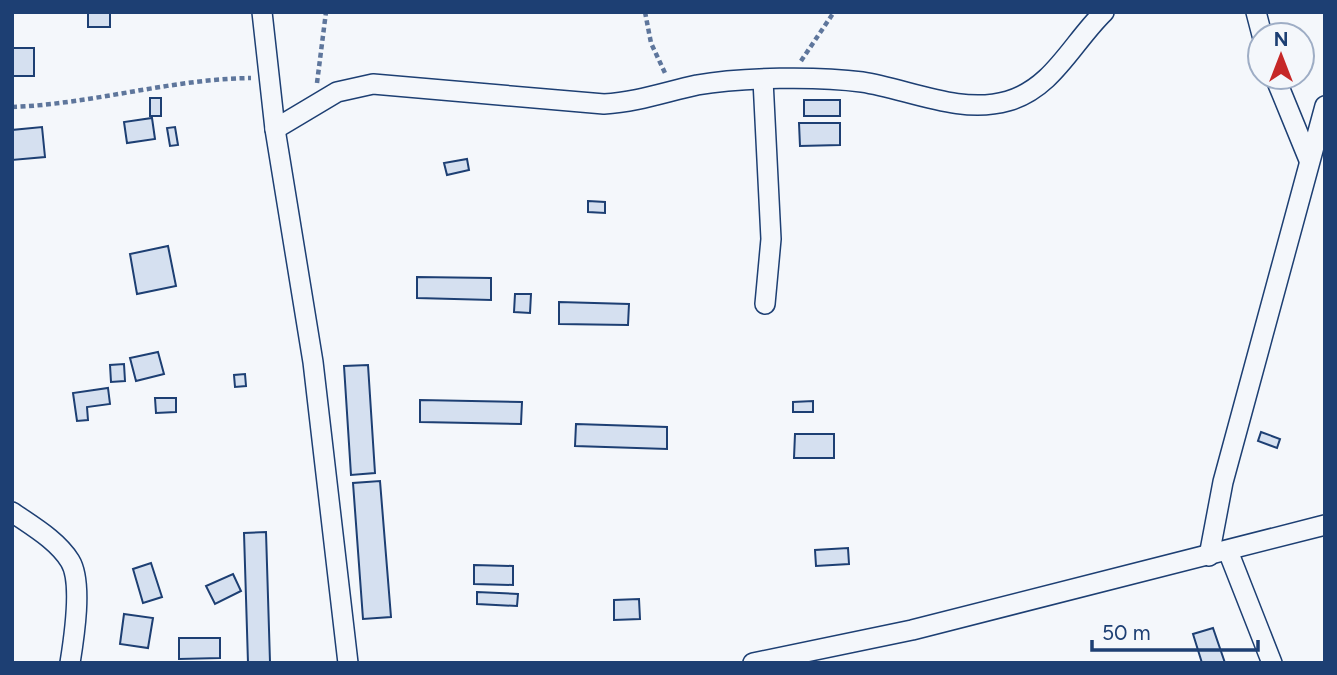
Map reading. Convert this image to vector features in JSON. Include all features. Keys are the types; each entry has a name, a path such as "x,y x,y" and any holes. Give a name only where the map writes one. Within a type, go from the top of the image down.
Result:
{"street":[{"path":"262,12 275,129 313,362 348,663"},
{"path":"275,129 337,92 373,85 604,104 634,102 739,79 790,80 859,82 962,103 1007,101 1044,81 1104,12"},
{"path":"763,80 771,239 765,304"},
{"path":"1281,91 1309,160"},
{"path":"1272,663 1219,553 1223,482 1325,106"},
{"path":"12,512 52,541 71,561 75,576 75,598 70,663"},
{"path":"752,663 912,630 1325,525"}],"path":[{"path":"314,104 326,12"},
{"path":"645,12 659,64 676,92"},
{"path":"790,80 834,12"},
{"path":"12,107 60,105 215,79 270,78"}],"building":[{"path":"88,12 110,12 110,27 88,27"},
{"path":"12,48 34,48 34,76 12,76"},
{"path":"150,98 161,98 161,116 150,116"},
{"path":"804,100 840,100 840,116 804,116"},
{"path":"152,118 155,139 127,143 124,122"},
{"path":"799,123 840,123 840,145 800,146"},
{"path":"42,127 45,157 12,160 12,130"},
{"path":"175,127 178,145 170,146 167,128"},
{"path":"467,159 469,170 447,175 444,163"},
{"path":"588,201 605,202 605,213 588,212"},
{"path":"168,246 176,286 137,294 130,254"},
{"path":"417,277 491,278 491,300 417,298"},
{"path":"515,294 531,294 530,313 514,312"},
{"path":"559,302 629,304 628,325 559,324"},
{"path":"158,352 164,374 136,381 130,358"},
{"path":"124,364 125,381 111,382 110,365"},
{"path":"368,365 375,473 351,475 344,366"},
{"path":"245,374 246,386 235,387 234,375"},
{"path":"108,388 110,404 87,407 88,420 77,421 73,393"},
{"path":"155,398 176,398 176,412 156,413"},
{"path":"420,400 522,402 521,424 420,422"},
{"path":"813,401 813,412 793,412 793,402"},
{"path":"576,424 667,427 667,449 575,446"},
{"path":"1261,432 1280,439 1277,448 1258,441"},
{"path":"795,434 834,434 834,458 794,458"},
{"path":"380,481 391,617 363,619 353,483"},
{"path":"266,532 270,662 248,663 244,533"},
{"path":"848,548 849,564 816,566 815,550"},
{"path":"151,563 162,597 143,603 133,569"},
{"path":"474,565 513,566 513,585 474,584"},
{"path":"233,574 241,591 215,604 206,586"},
{"path":"477,592 518,594 517,606 477,604"},
{"path":"639,599 640,619 614,620 614,600"},
{"path":"124,614 153,618 148,648 120,644"},
{"path":"1213,628 1225,663 1202,663 1193,634"},
{"path":"179,638 220,638 220,658 179,659"}]}
